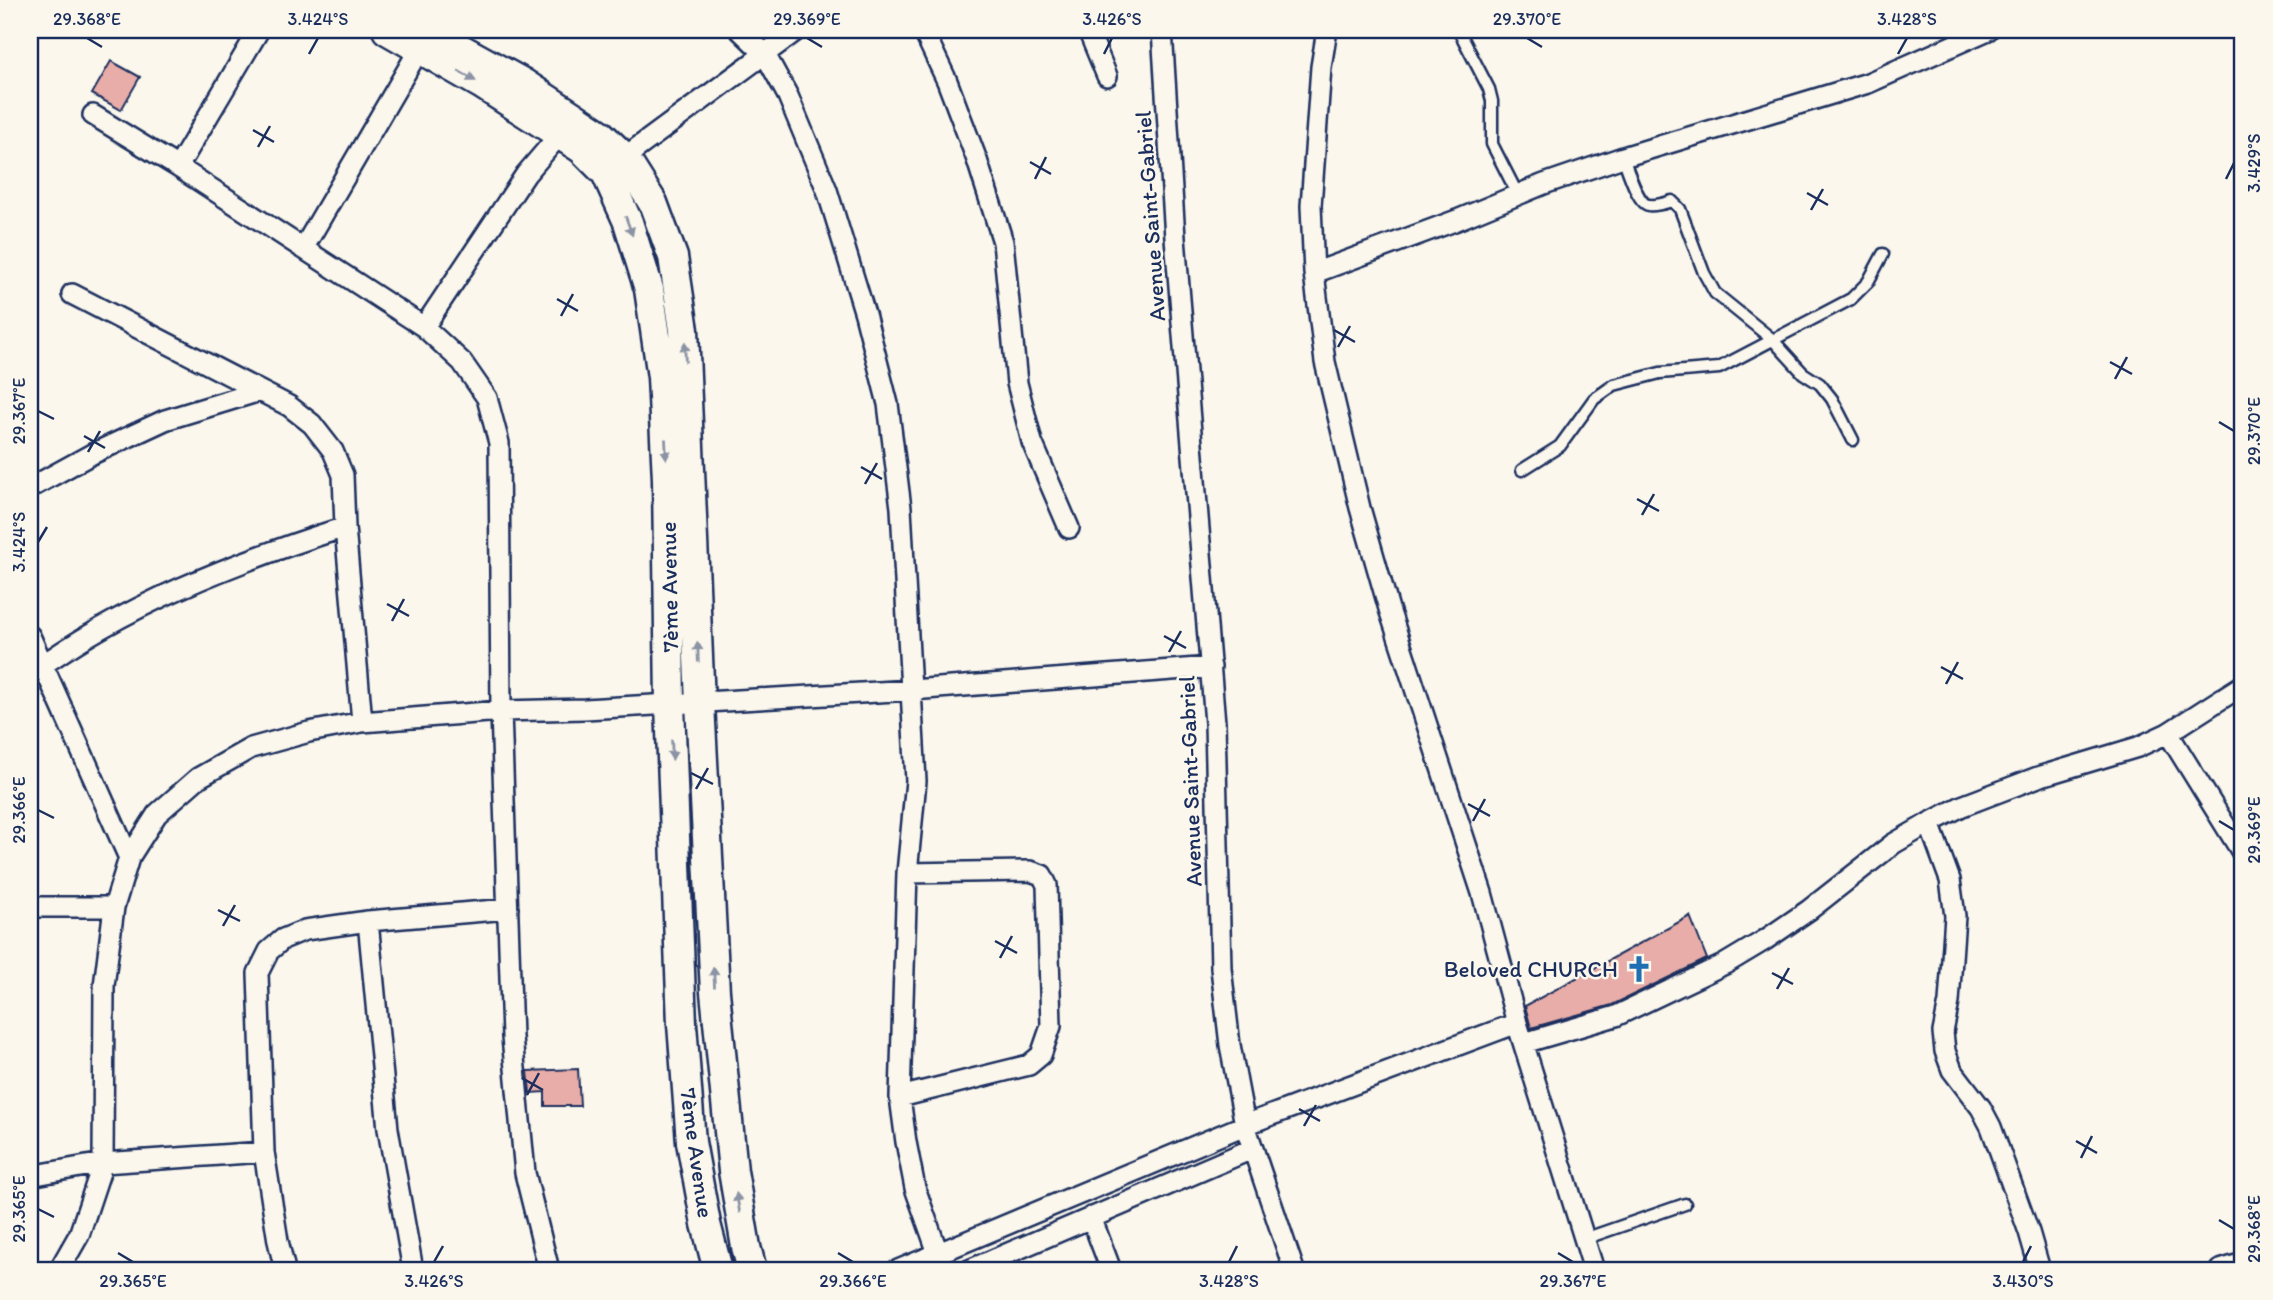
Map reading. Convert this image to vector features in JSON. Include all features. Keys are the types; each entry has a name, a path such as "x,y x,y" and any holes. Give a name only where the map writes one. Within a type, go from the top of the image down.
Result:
{"street":[{"path":"178,167 259,30"},
{"name":"7ème Avenue","path":"387,30 423,39 523,83 568,125 600,134 615,165 628,222 649,289 662,377 667,479 670,704 682,1024 691,1142 705,1224 718,1270"},
{"path":"740,30 765,54 788,96 827,190 865,314 888,404 901,508 916,781 907,873 900,1097 915,1188 942,1262"},
{"path":"615,165 797,30"},
{"path":"923,30 947,81 977,160 1003,242 1017,383 1032,442 1069,528"},
{"path":"1088,30 1107,76"},
{"name":"Avenue Saint-Gabriel","path":"1162,30 1180,293 1215,723 1221,968 1230,1045 1245,1125 1294,1270"},
{"path":"1327,30 1321,67 1311,206 1314,273 1325,362 1360,509 1389,609 1482,893 1517,1023 1594,1270"},
{"path":"1314,273 1623,157 1868,83 1988,30"},
{"path":"303,249 423,39"},
{"path":"93,114 424,327 462,362 486,398 499,443 501,711 512,1037 525,1172 549,1270"},
{"path":"424,327 526,174 568,125"},
{"name":"7ème Avenue","path":"615,165 653,203 673,257 684,330 715,992 733,1171 752,1270"},
{"path":"72,294 289,406 312,424 333,451 344,475 345,527 362,722"},
{"path":"30,488 92,454 165,420 260,391"},
{"path":"37,669 152,600 278,548 345,527"},
{"path":"30,636 37,669 129,858"},
{"path":"59,1270 79,1235 103,1163 104,986 114,906 129,858 157,814 198,778 251,748 362,722 501,711 700,703 912,690 1211,667"},
{"path":"1524,1043 1616,1016 1726,964 1809,910 1893,844 1929,823 1962,806 2038,777 2138,747 2168,733 2243,685"},
{"path":"2168,733 2243,854"},
{"path":"1929,823 1950,880 1955,916 1949,1002 1943,1032 1945,1051 1952,1070 1981,1108 1991,1127 2040,1270"},
{"path":"900,1097 1029,1065 1041,1055 1051,1026 1047,885 1042,875 1030,872 907,873"},
{"path":"30,907 114,906"},
{"path":"285,1270 264,1152 258,972 269,951 283,939 305,930 368,921 508,909"},
{"path":"368,921 387,1129 413,1270"},
{"path":"898,1270 942,1262 1245,1125 1517,1023"},
{"path":"969,1270 1252,1149"},
{"path":"30,1176 103,1163 264,1152"},
{"path":"1091,1217 1111,1270"},
{"path":"2220,1270 2243,1263"}],"lane":[{"path":"1459,31 1489,89 1492,101 1492,144 1518,195"},
{"path":"1623,157 1639,198 1644,204 1672,201 1680,209 1704,273 1715,293 1773,340 1803,373 1820,384 1832,399 1853,440"},
{"path":"1522,470 1560,446 1594,399 1614,385 1660,373 1719,368 1851,299 1868,282 1883,254"},
{"path":"1584,1239 1685,1204"}],"building":[{"path":"111,61 140,77 121,110 92,94"},
{"name":"Beloved CHURCH","path":"1690,916 1707,959 1612,1005 1531,1028 1525,1006"},
{"path":"578,1069 580,1106 545,1106 545,1092 530,1093 528,1071"}],"place":[{"name":"Beloved CHURCH","path":"1639,969"}]}
